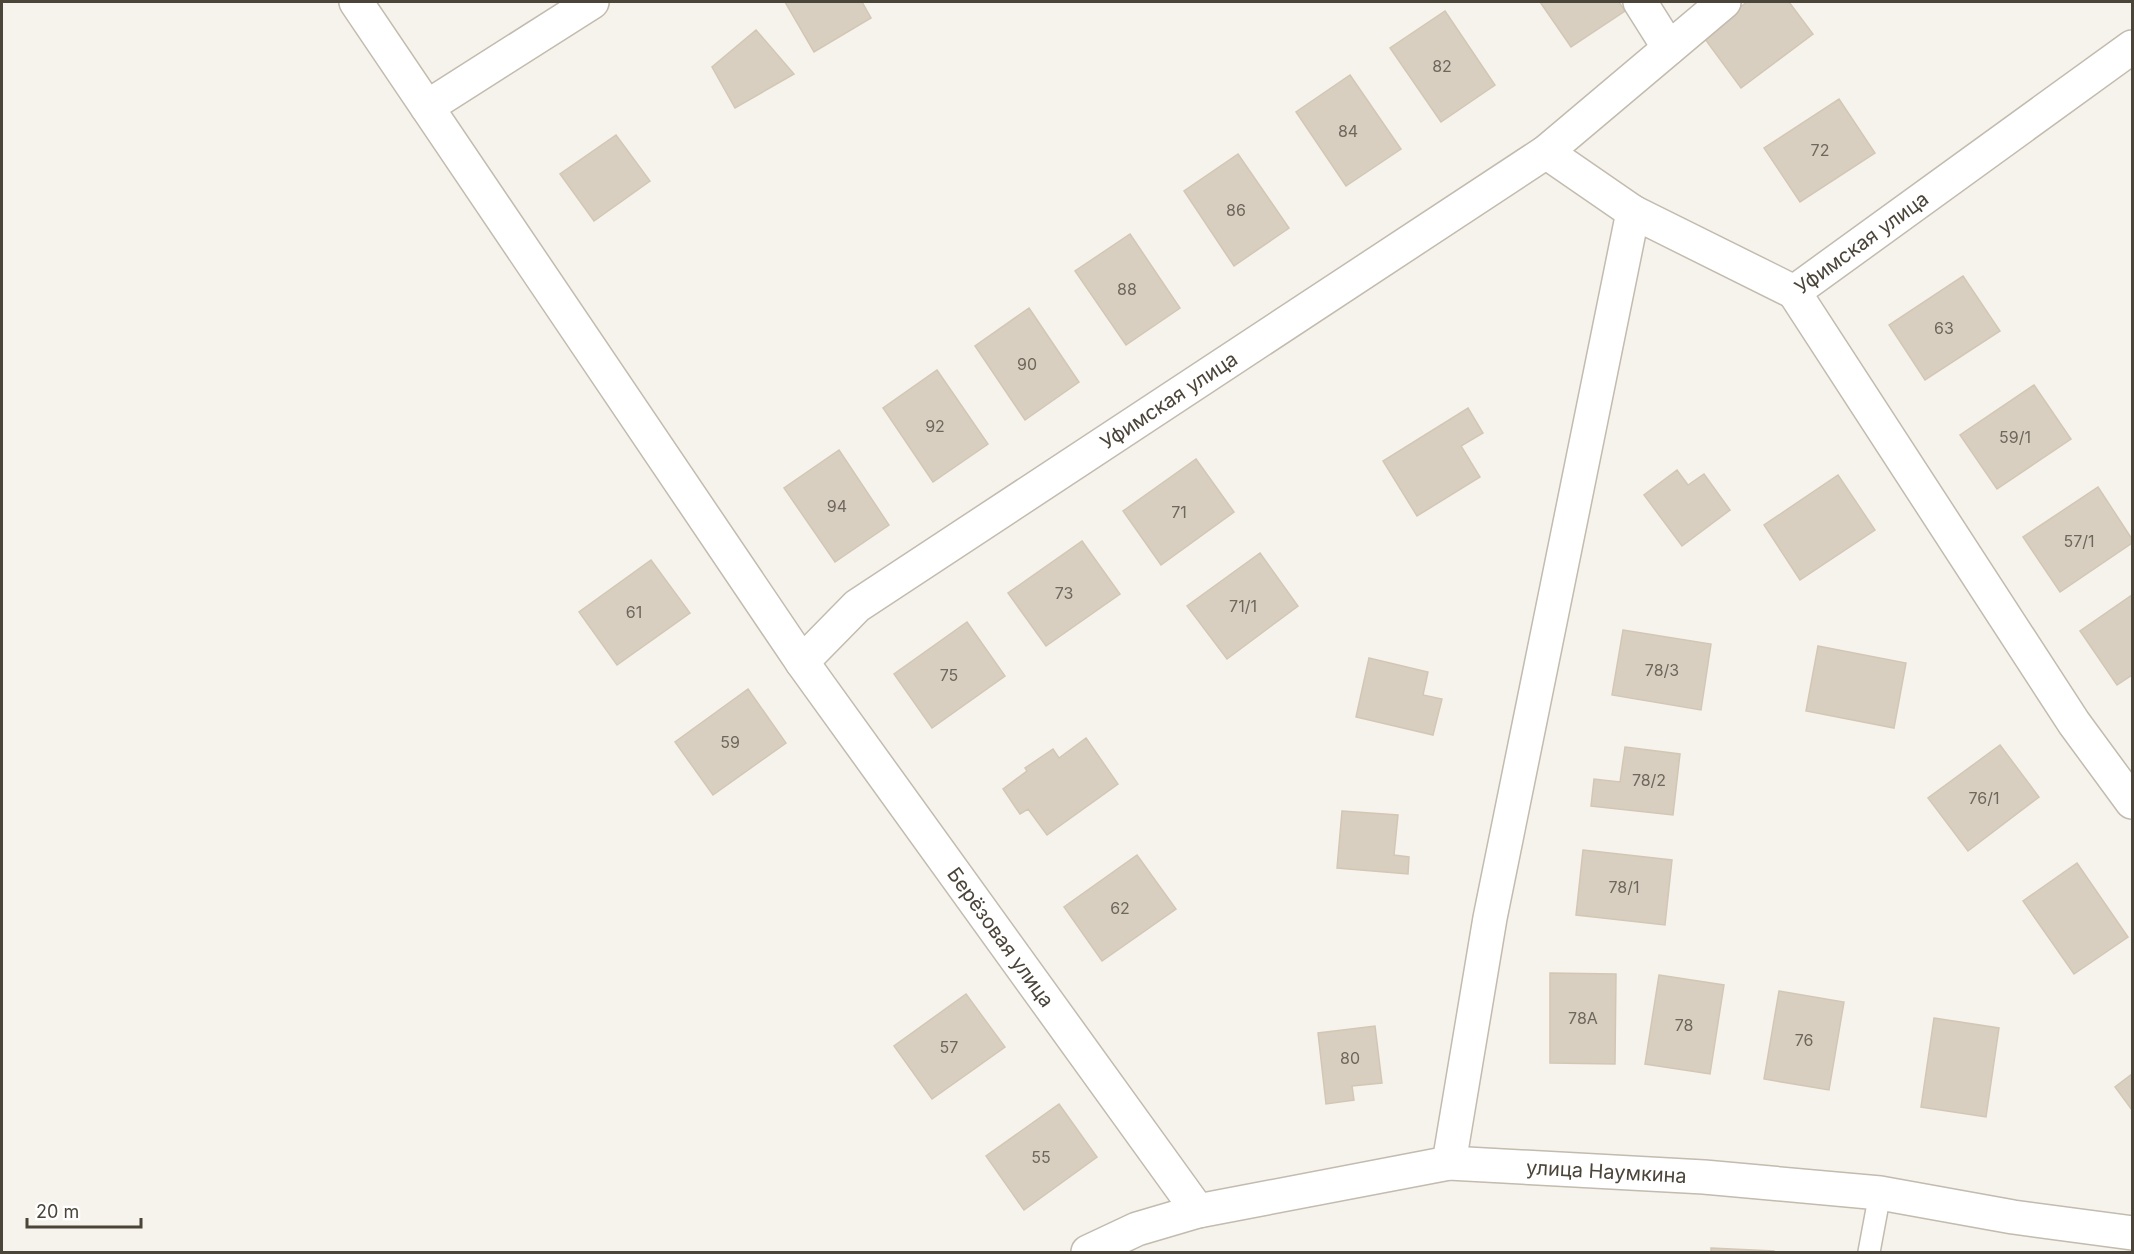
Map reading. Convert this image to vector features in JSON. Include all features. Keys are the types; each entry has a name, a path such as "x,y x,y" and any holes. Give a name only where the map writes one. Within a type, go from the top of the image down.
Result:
{"street":[{"name":"Берёзовая улица","path":"356,2 802,662 1198,1211"},
{"path":"427,107 592,2"},
{"path":"1640,2 1669,48"},
{"name":"Уфимская улица","path":"802,662 857,606 1546,152 1724,2"},
{"name":"Уфимская улица","path":"1546,152 1633,212 1794,292 2133,47"},
{"path":"1449,1163 1490,918 1633,212"},
{"path":"1794,292 2074,723 2133,802"},
{"name":"улица Наумкина","path":"1088,1252 1145,1241 1198,1211 1449,1163 1704,1177 1880,1193 2013,1217 2133,1233"}],"lane":[{"path":"1869,1252 1880,1193"}],"building":[{"path":"785,2 862,2 871,18 814,52"},
{"path":"1540,2 1619,2 1625,11 1571,47"},
{"path":"1747,2 1789,2 1813,34 1741,88 1702,35"},
{"path":"1445,11 1495,85 1441,122 1390,48"},
{"path":"756,30 794,74 735,108 712,67"},
{"path":"1350,75 1401,149 1346,186 1296,112"},
{"path":"1839,99 1875,153 1800,202 1764,148"},
{"path":"616,135 650,181 594,221 560,174"},
{"path":"1238,154 1289,228 1234,266 1184,191"},
{"path":"1130,234 1180,308 1126,345 1075,271"},
{"path":"1963,276 2000,331 1925,380 1889,325"},
{"path":"1029,308 1079,382 1025,420 975,346"},
{"path":"937,370 988,444 933,482 883,408"},
{"path":"2034,385 2071,439 1997,489 1960,435"},
{"path":"1468,408 1483,433 1461,446 1480,477 1417,516 1383,461"},
{"path":"839,450 889,525 835,562 784,488"},
{"path":"1196,459 1234,512 1161,565 1123,511"},
{"path":"1677,470 1688,485 1704,474 1730,510 1682,546 1644,495"},
{"path":"1838,475 1875,530 1800,580 1764,525"},
{"path":"2098,487 2132,539 2132,543 2060,592 2023,537"},
{"path":"1082,541 1120,594 1046,646 1008,593"},
{"path":"1260,553 1298,606 1227,659 1187,606"},
{"path":"651,560 690,613 617,665 579,612"},
{"path":"2132,595 2132,675 2117,685 2080,631"},
{"path":"967,622 1005,676 932,728 894,674"},
{"path":"1623,630 1711,644 1701,710 1612,695"},
{"path":"1818,646 1906,663 1894,728 1806,711"},
{"path":"1369,658 1428,672 1423,695 1442,699 1433,735 1356,717"},
{"path":"748,689 786,743 713,795 675,742"},
{"path":"1086,738 1118,784 1047,835 1028,809 1020,814 1003,789 1027,771 1025,768 1053,749 1059,758"},
{"path":"2000,745 2039,797 1968,851 1928,798"},
{"path":"1625,747 1680,754 1673,815 1591,806 1594,779 1620,782"},
{"path":"1342,811 1398,815 1394,855 1409,857 1408,874 1337,868"},
{"path":"1583,850 1672,860 1665,925 1576,915"},
{"path":"1137,855 1176,909 1102,961 1064,907"},
{"path":"2077,863 2128,937 2074,974 2023,901"},
{"path":"1550,973 1616,974 1615,1064 1550,1063"},
{"path":"1659,975 1724,985 1710,1074 1645,1064"},
{"path":"1779,991 1844,1002 1829,1090 1764,1079"},
{"path":"966,994 1005,1047 932,1099 894,1046"},
{"path":"1934,1018 1999,1028 1986,1117 1921,1107"},
{"path":"1375,1026 1382,1083 1352,1086 1354,1100 1326,1104 1318,1033"},
{"path":"2132,1074 2132,1110 2115,1087"},
{"path":"1059,1104 1097,1157 1024,1210 986,1156"},
{"path":"1711,1248 1774,1251 1774,1252 1711,1252"}]}
